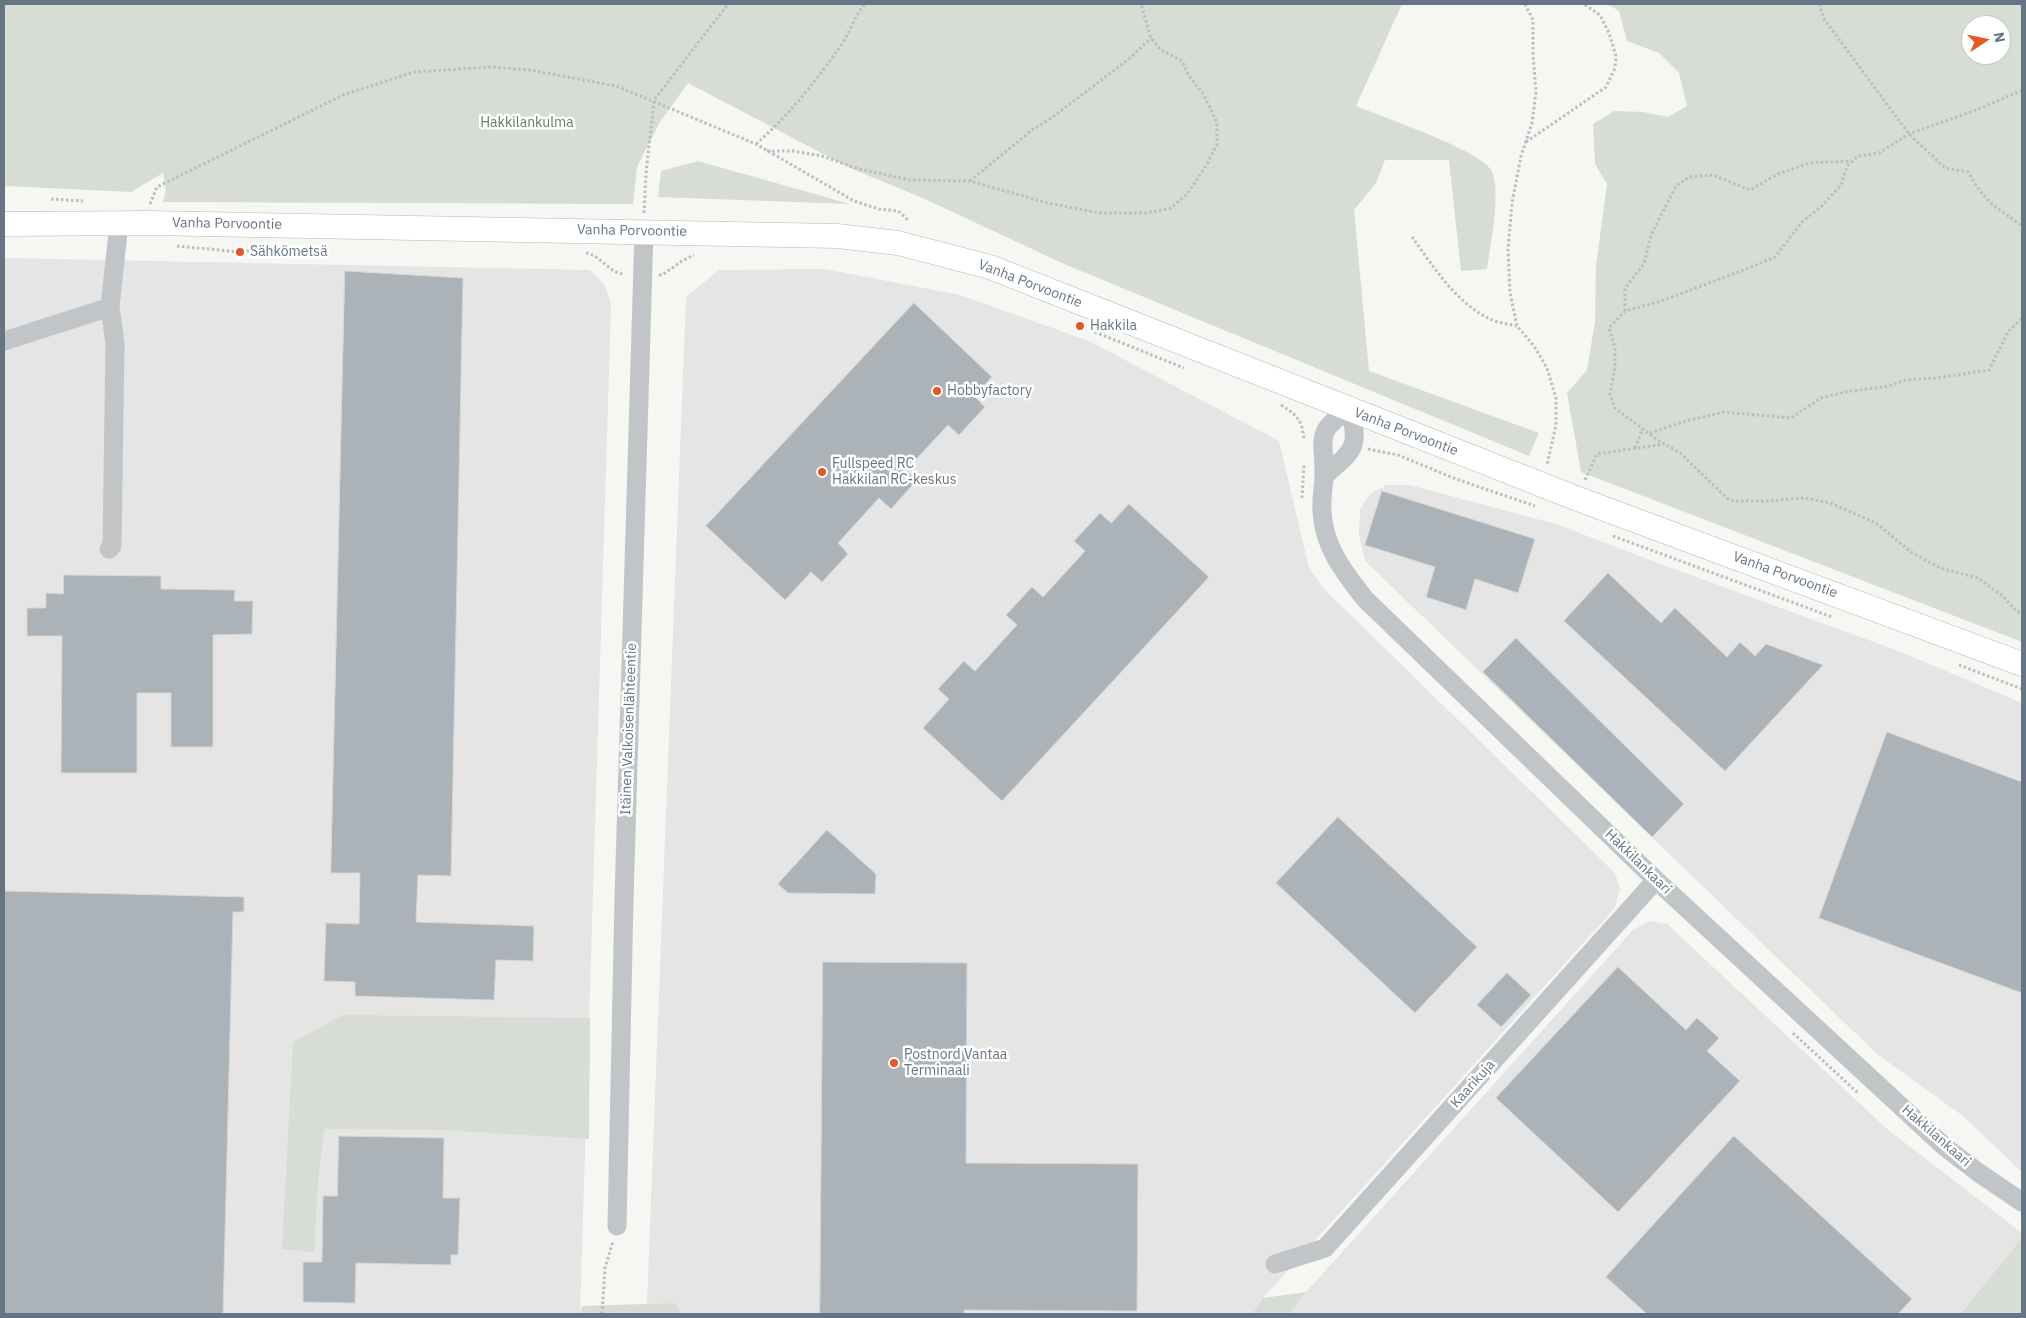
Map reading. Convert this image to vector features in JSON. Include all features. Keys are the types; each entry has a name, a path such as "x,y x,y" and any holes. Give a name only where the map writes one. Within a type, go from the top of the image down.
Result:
{"main road":[{"name":"Vanha Porvoontie","path":"4,224 119,223 644,231 837,236 898,243 990,267 1349,410 1540,496 1578,499 2022,664"}],"street":[{"path":"109,549 112,546 115,344 110,307 119,223"},
{"name":"Itäinen Valkoisenlähteentie","path":"617,1226 644,231"},
{"path":"4,341 110,307"},
{"path":"1324,432 1334,419 1349,410 1364,450 1348,453 1324,476"},
{"name":"Hakkilankaari","path":"1324,432 1322,512 1326,538 1337,563 1365,599 1656,880 1945,1147 2022,1202"},
{"name":"Kaarikuja","path":"1275,1264 1325,1248 1656,880"}],"path":[{"path":"644,231 646,174 654,100 728,4"},
{"path":"756,144 782,120 820,74 843,42 865,4"},
{"path":"767,151 793,151 822,156 860,168 910,180 970,181 1048,203 1100,213 1147,213 1171,208 1188,194 1217,144 1216,123 1204,95 1189,76 1182,61 1160,49 1151,38 1141,4"},
{"path":"1364,450 1398,454 1456,480 1540,496 1556,425 1556,398 1547,368 1534,346 1517,326 1510,293 1508,249 1512,203 1532,123 1536,92 1533,20 1525,4"},
{"path":"1526,142 1606,87 1614,68 1616,56 1609,33 1600,15 1584,4"},
{"path":"1818,4 1824,18 1909,134 1945,168 1968,172 1979,190 1993,205 2022,226"},
{"path":"970,181 1032,130 1050,119 1129,59 1151,38"},
{"path":"149,206 157,187 343,95 414,72 491,67 530,70 616,86 654,100 756,144 854,201 879,209 898,211 908,220"},
{"path":"2022,90 1979,109 1909,134 1878,153 1858,156 1847,166 1840,185 1821,207 1802,222 1775,257 1661,301 1625,311 1609,328 1615,348 1615,367 1610,394 1616,408 1650,434 1680,453 1727,498 1734,501 1765,502 1805,498 1830,503 1876,523 1911,552 1940,568 1978,578 2003,596 2016,611 2022,612"},
{"path":"1625,311 1626,288 1644,264 1651,235 1676,186 1689,176 1713,175 1750,190 1778,174 1810,163 1852,162"},
{"path":"1412,237 1436,271 1466,303 1490,320 1517,326"},
{"path":"176,246 240,252 286,247"},
{"path":"583,253 591,254 612,270 621,274 642,275 662,275 690,256 700,253"},
{"path":"1650,434 1686,421 1724,412 1791,418 1821,398 1845,392 1889,386 1905,380 1936,378 1989,370 2008,332 2022,318"},
{"path":"1089,330 1187,369"},
{"path":"1279,404 1293,413 1302,424 1324,432"},
{"path":"1302,424 1305,448"},
{"path":"1636,448 1642,428"},
{"path":"1578,499 1597,454 1665,444"},
{"path":"1303,506 1304,464"},
{"path":"1609,534 1836,618"},
{"path":"1953,662 2022,689"},
{"path":"1786,1027 1835,1074 1865,1099"},
{"path":"602,1314 605,1268 617,1226"}],"shaded area":[{"path":"4,258 590,270 605,285 611,305 580,1314 4,1314"},
{"path":"825,269 960,295 1089,341 1279,441 1309,568 1324,589 1615,873 1620,889 1615,908 1263,1298 1252,1314 681,1314 675,1303 647,1304 686,297 719,270"},
{"path":"1387,485 1410,485 1559,525 1901,652 2022,703 2022,1172 1963,1116 1877,1054 1365,561 1359,534 1360,510 1370,494"},
{"path":"1649,921 1667,924 1887,1129 2022,1233 2022,1238 1960,1314 1289,1314 1306,1292 1633,930"}],"green space":[{"name":"Hakkilankulma","path":"4,4 1402,4 1356,106 1450,144 1483,162 1491,170 1494,179 1494,219 1487,269 1461,271 1449,160 1385,160 1376,183 1354,210 1369,371 1539,433 1529,456 1064,264 927,200 850,168 688,83 660,122 637,167 633,204 163,202 166,190 163,173 131,192 4,186"},
{"path":"1607,4 2022,4 2022,642 1581,472 1567,393 1587,370 1595,322 1596,266 1607,184 1595,164 1593,124 1614,111 1643,112 1668,117 1687,106 1679,73 1659,53 1627,41 1619,11"},
{"path":"698,161 850,204 658,197 661,171"},
{"path":"343,1015 590,1018 589,1139 444,1130 324,1129 318,1183 314,1252 282,1249 293,1042"},
{"path":"2022,1238 2022,1314 1960,1314"},
{"path":"1306,1292 1289,1314 1252,1314 1263,1298"},
{"path":"675,1303 681,1314 580,1314 582,1306"}],"building":[{"path":"345,271 463,278 451,876 418,875 416,922 534,926 533,961 496,960 494,1000 355,996 355,982 324,981 326,923 359,924 360,873 331,873"},
{"path":"914,303 992,377 974,396 985,407 959,435 948,425 906,470 917,480 891,509 879,498 838,543 848,554 822,582 811,572 785,600 706,526"},
{"path":"1382,491 1535,539 1518,593 1475,579 1466,610 1426,597 1435,567 1365,545"},
{"path":"1129,504 1209,577 1002,801 923,728 949,699 938,689 964,661 975,671 1017,625 1006,615 1032,587 1043,597 1085,551 1074,541 1100,513 1111,523"},
{"path":"1608,573 1661,623 1675,608 1727,657 1740,642 1755,656 1766,644 1823,665 1725,771 1564,621"},
{"path":"64,575 161,576 161,589 235,590 234,601 253,601 252,634 213,635 213,747 171,747 171,693 137,693 137,773 61,773 62,636 27,636 27,608 46,608 46,593 63,594"},
{"path":"1516,638 1684,804 1652,837 1483,672"},
{"path":"1887,732 2022,782 2022,993 1819,918"},
{"path":"1338,817 1477,947 1415,1013 1276,883"},
{"path":"827,830 876,874 875,894 788,893 778,884"},
{"path":"4,891 244,897 244,912 233,912 223,1314 4,1314"},
{"name":"Postnord Vantaa Terminaali","path":"823,962 967,963 966,1163 1138,1164 1137,1311 964,1310 964,1314 820,1314"},
{"path":"1618,967 1686,1030 1697,1018 1719,1038 1707,1051 1740,1081 1618,1212 1496,1098"},
{"path":"1507,973 1531,995 1501,1027 1477,1005"},
{"path":"339,1136 444,1138 443,1198 460,1198 458,1255 451,1255 451,1265 356,1263 355,1303 303,1302 303,1262 322,1262 323,1196 337,1196"},
{"path":"1734,1136 1912,1299 1898,1314 1647,1314 1606,1277"}],"place":[{"name":"Sähkömetsä","path":"240,252"},
{"name":"Hakkila","path":"1080,326"},
{"name":"Hobbyfactory","path":"937,391"},
{"name":"Fullspeed RC Hakkilan RC-keskus","path":"822,472"},
{"name":"Postnord Vantaa Terminaali","path":"894,1063"}]}
